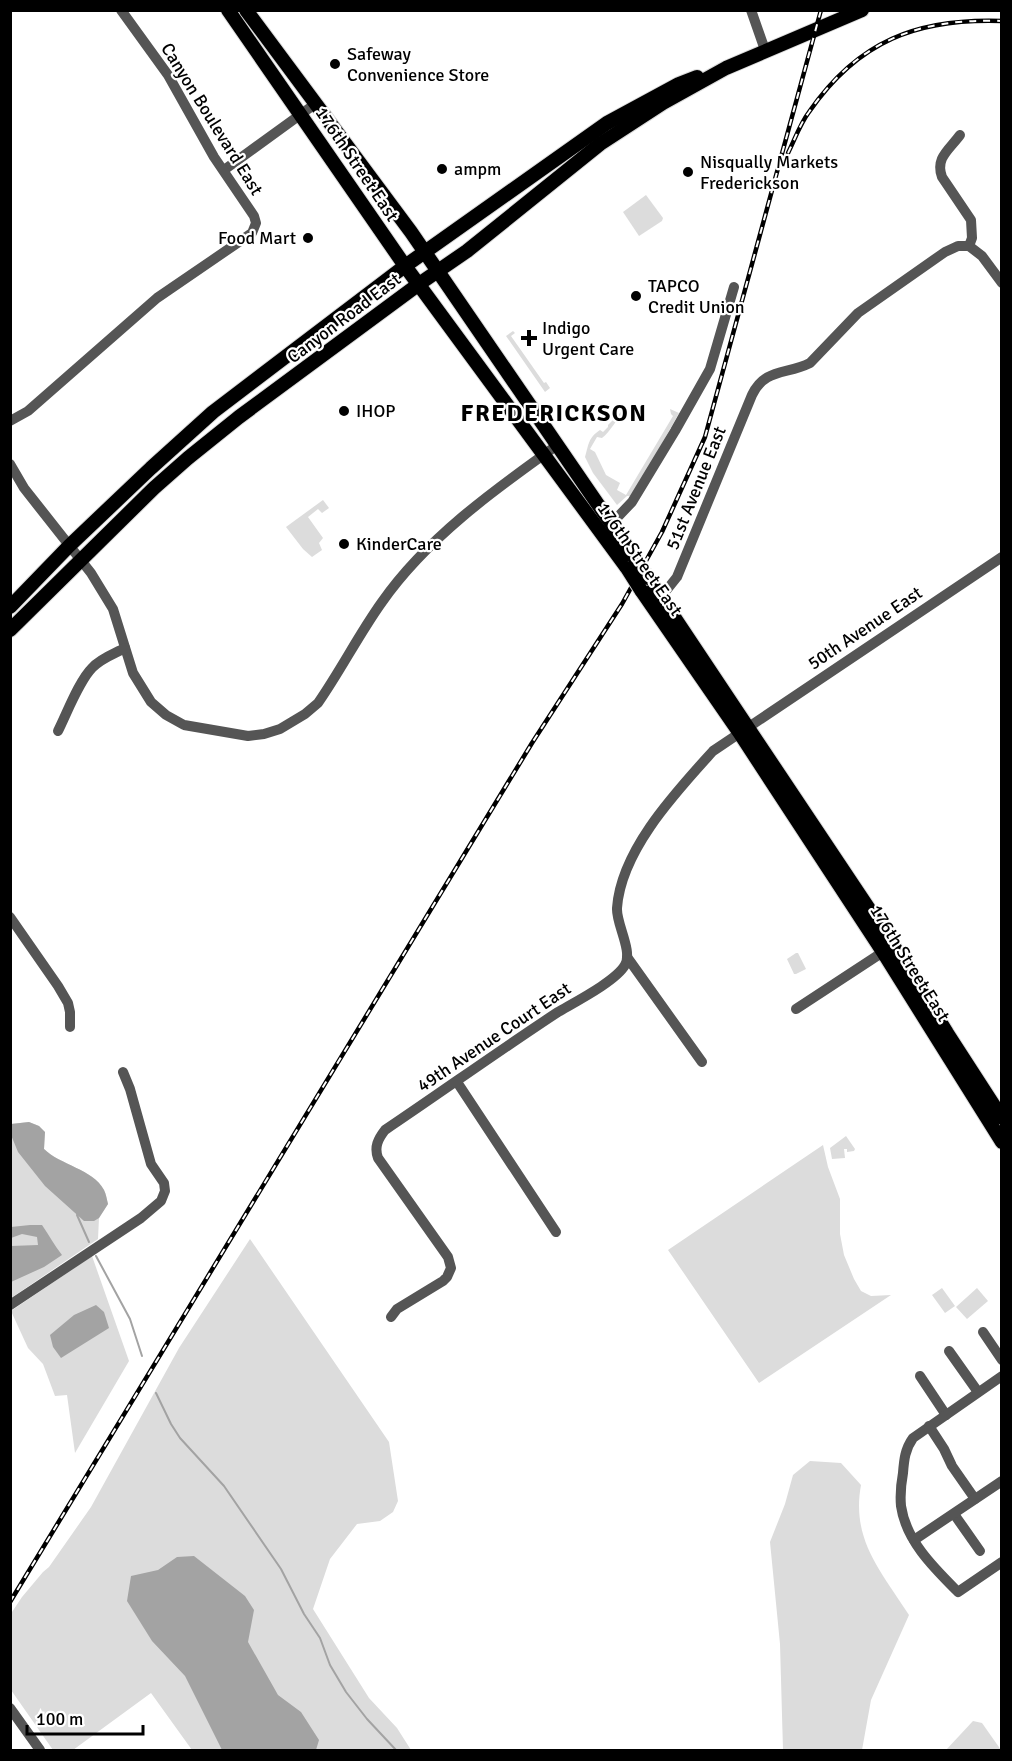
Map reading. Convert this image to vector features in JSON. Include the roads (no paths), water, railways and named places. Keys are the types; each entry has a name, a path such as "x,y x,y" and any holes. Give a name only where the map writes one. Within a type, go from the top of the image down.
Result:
{"main road":[{"name":"176th Street East","path":"228,10 405,266 543,455 645,584 893,945 1002,1118"},
{"name":"176th Street East","path":"246,10 424,253 611,524 630,563"},
{"name":"Canyon Road East","path":"10,630 154,488 188,458 239,417 467,251 600,144 726,68 862,10"},
{"name":"Canyon Road East","path":"10,607 69,546 213,412 405,266 608,123 679,84 726,68"},
{"name":"176th Street East","path":"645,584 661,597 1002,1142"},
{"path":"891,966 904,977 940,1033 947,1034"}],"street":[{"name":"Canyon Boulevard East","path":"10,421 28,411 157,298 252,233 256,223 254,216 214,157 168,75 121,10"},
{"path":"751,10 765,50"},
{"path":"224,170 315,104"},
{"path":"960,135 940,160 939,170 971,220 972,238 969,246 982,256 1002,284"},
{"name":"51st Avenue East","path":"661,597 677,577 755,388 770,374 810,363 858,313 945,252 958,246 969,246"},
{"path":"611,524 632,502 710,369 734,287"},
{"path":"10,464 24,488 91,573 113,609 133,673 151,702 166,715 214,737 248,736 280,729 318,703 382,602 423,554 499,488 556,446"},
{"name":"50th Avenue East","path":"627,957 617,905 623,879 652,824 678,790 713,751 1002,557"},
{"path":"58,731 92,667 125,648"},
{"path":"10,917 68,1003 70,1027"},
{"path":"796,1009 883,952"},
{"path":"627,957 702,1062"},
{"name":"49th Avenue Court East","path":"391,1317 397,1309 443,1281 451,1271 451,1264 382,1165 376,1154 379,1137 385,1130 558,1012 599,987 624,967 627,957"},
{"path":"10,1305 141,1218 161,1201 165,1191 164,1183 151,1164 123,1072"},
{"path":"457,1082 556,1232"},
{"path":"983,1332 1002,1360"},
{"path":"949,1351 978,1392"},
{"path":"920,1376 946,1414"},
{"path":"1002,1376 913,1438 907,1445 905,1453 900,1493 904,1519 914,1540 941,1575 958,1592 1002,1562"},
{"path":"929,1426 952,1466 975,1499"},
{"path":"914,1540 1002,1481"},
{"path":"954,1514 980,1551"},
{"path":"10,1708 40,1750"}],"waterway":[{"path":"77,1215 89,1242"},
{"path":"96,1256 130,1319 142,1356"},
{"path":"156,1393 180,1438 224,1486 281,1569 304,1614 320,1638 330,1665 346,1692 396,1750"}],"railway":[{"path":"10,1602 532,743 622,604 662,532 705,437 821,10"},
{"path":"788,153 806,117 828,88 848,67 869,51 916,30 971,21 1002,21"}],"place":[{"name":"Safeway Convenience Store","path":"335,64"},
{"name":"ampm","path":"442,169"},
{"name":"Nisqually Markets Frederickson","path":"688,172"},
{"name":"Food Mart","path":"308,238"},
{"name":"TAPCO Credit Union","path":"636,296"},
{"name":"Indigo Urgent Care","path":"529,338"},
{"name":"IHOP","path":"344,411"},
{"name":"KinderCare","path":"344,544"}],"district":[{"name":"FREDERICKSON","path":"554,413"}]}
